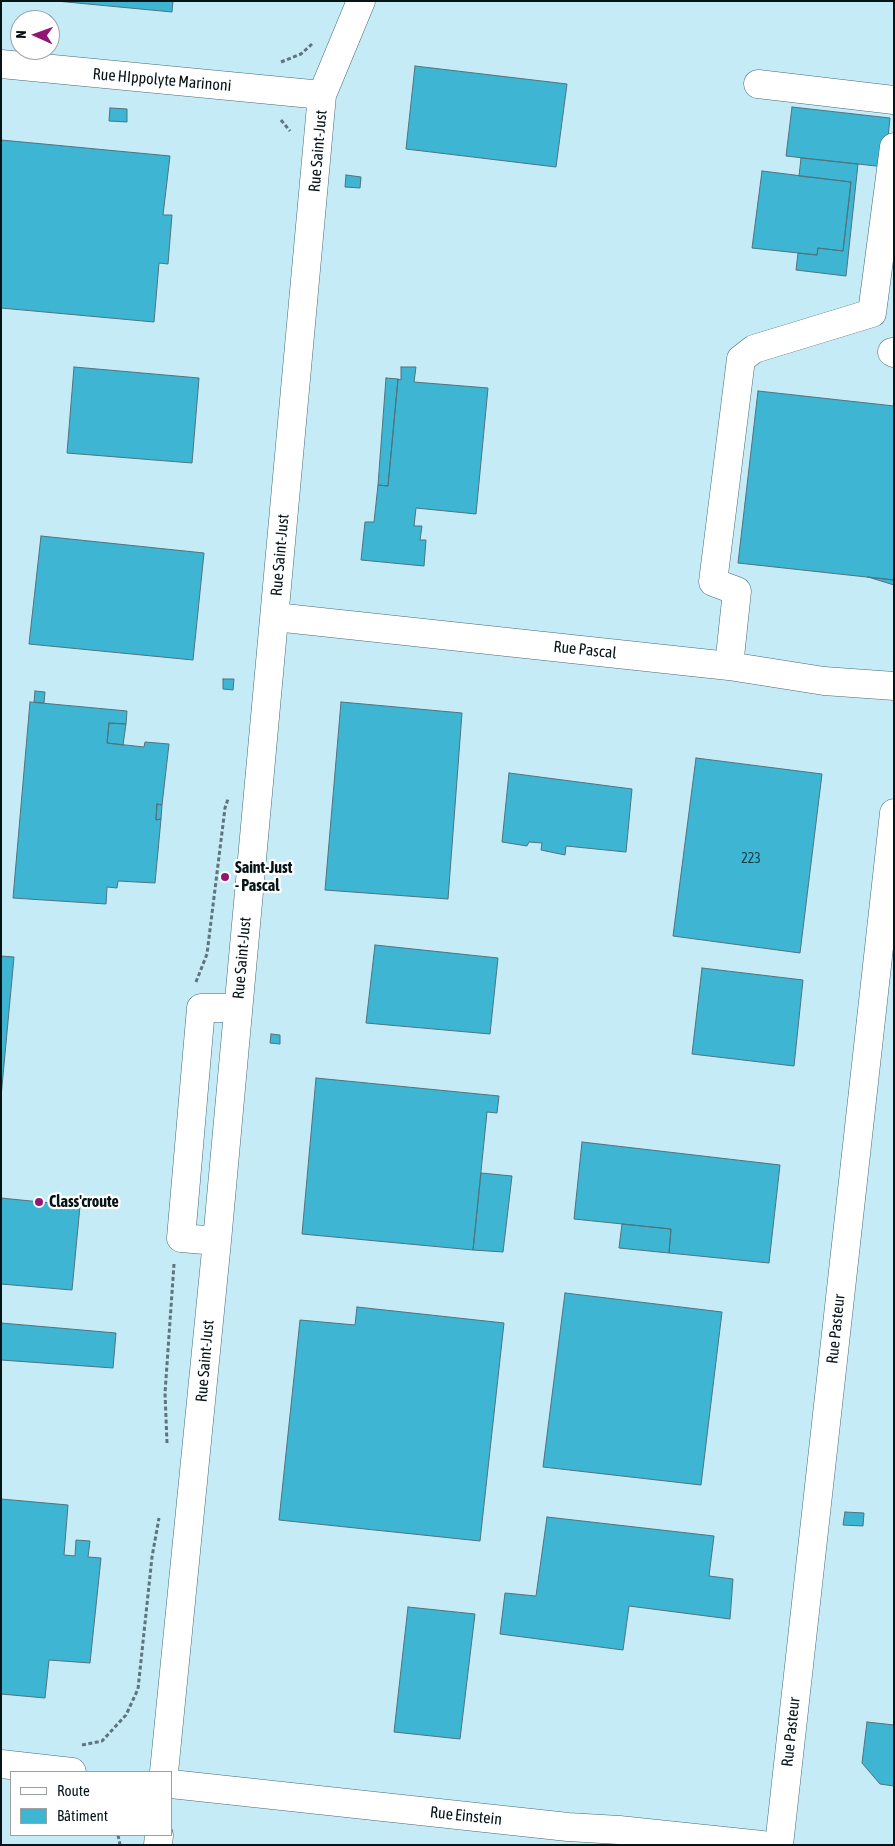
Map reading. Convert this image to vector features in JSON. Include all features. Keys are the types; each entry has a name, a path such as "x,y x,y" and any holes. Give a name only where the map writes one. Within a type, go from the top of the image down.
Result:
{"street":[{"name":"Rue Saint-Just","path":"164,1771 275,617 322,95 361,1"},
{"name":"Rue HIppolyte Marinoni","path":"1,64 322,95"},
{"path":"758,84 894,100"},
{"path":"728,666 737,591 713,582 741,359 754,350 872,313 894,147"},
{"name":"Rue Pascal","path":"275,617 728,666 824,681 894,686"},
{"name":"Rue Pasteur","path":"779,1845 894,813"},
{"path":"216,1241 181,1238 201,1008 237,1008"},
{"path":"1,1764 61,1771"},
{"name":"Rue Einstein","path":"172,1784 568,1828 620,1837 762,1845"}],"path":[{"path":"280,62 301,54 318,38"},
{"path":"279,118 294,135"},
{"path":"195,991 195,982 207,954 225,808 230,793"},
{"path":"167,1451 165,1393 174,1256"},
{"path":"70,1771 72,1748 102,1741 126,1715 138,1689 152,1557 160,1517"}],"building":[{"path":"56,1 173,1 172,12"},
{"path":"415,66 567,84 556,167 406,149"},
{"path":"792,107 890,118 885,167 786,156"},
{"path":"110,108 127,109 127,122 109,121"},
{"path":"1,140 170,156 163,215 172,215 168,264 159,263 154,322 1,308"},
{"path":"801,158 858,164 846,276 796,270 798,253 817,255 818,248 843,251 851,182 799,176"},
{"path":"762,171 851,182 843,251 818,248 817,255 752,248"},
{"path":"346,175 361,177 360,188 345,187"},
{"path":"74,367 199,378 192,463 67,453"},
{"path":"401,367 416,367 414,382 488,388 476,514 416,508 414,526 422,526 420,540 426,540 424,566 361,560 365,522 374,522 378,485 388,486 398,379 401,380"},
{"path":"386,378 398,379 388,486 378,485"},
{"path":"758,391 894,406 894,580 738,563"},
{"path":"41,536 204,553 193,660 29,644"},
{"path":"868,577 894,580 894,585"},
{"path":"223,679 234,679 233,690 223,689"},
{"path":"35,691 45,692 44,703 34,702"},
{"path":"30,702 127,711 126,724 109,723 107,743 144,747 145,742 169,744 162,805 157,804 156,820 161,819 155,883 118,881 117,888 107,887 106,904 13,898"},
{"path":"341,702 462,713 448,899 325,890"},
{"path":"109,723 126,724 123,745 107,743"},
{"path":"696,758 822,774 800,953 673,936"},
{"path":"509,773 632,789 626,852 566,846 565,855 541,850 542,843 529,842 527,846 502,842"},
{"path":"157,804 162,805 161,819 156,820"},
{"path":"375,945 498,958 490,1034 366,1023"},
{"path":"1,956 14,957 1,1097"},
{"path":"702,968 803,980 794,1066 692,1054"},
{"path":"271,1034 280,1035 280,1044 270,1043"},
{"path":"316,1078 499,1096 497,1113 487,1112 473,1250 302,1234"},
{"path":"582,1142 780,1165 769,1263 669,1253 671,1229 574,1219"},
{"path":"481,1173 512,1176 503,1252 473,1250"},
{"path":"1,1198 80,1206 72,1290 1,1284"},
{"path":"622,1224 671,1229 669,1253 619,1248"},
{"path":"565,1293 722,1312 701,1485 543,1467"},
{"path":"357,1307 504,1323 480,1541 279,1520 300,1320 355,1325"},
{"path":"1,1323 116,1333 113,1368 1,1360"},
{"path":"1,1499 68,1505 64,1555 75,1556 76,1540 90,1541 88,1557 101,1558 90,1663 49,1660 45,1698 1,1694"},
{"path":"845,1512 864,1513 863,1526 843,1525"},
{"path":"547,1517 714,1536 709,1576 733,1579 730,1619 629,1606 623,1650 500,1634 505,1593 536,1596"},
{"path":"408,1607 475,1614 460,1739 394,1732"},
{"path":"867,1722 894,1725 894,1786 880,1784 862,1763"}],"place":[{"name":"Saint-Just - Pascal","path":"225,877"},
{"name":"Class'croute","path":"39,1202"}]}
